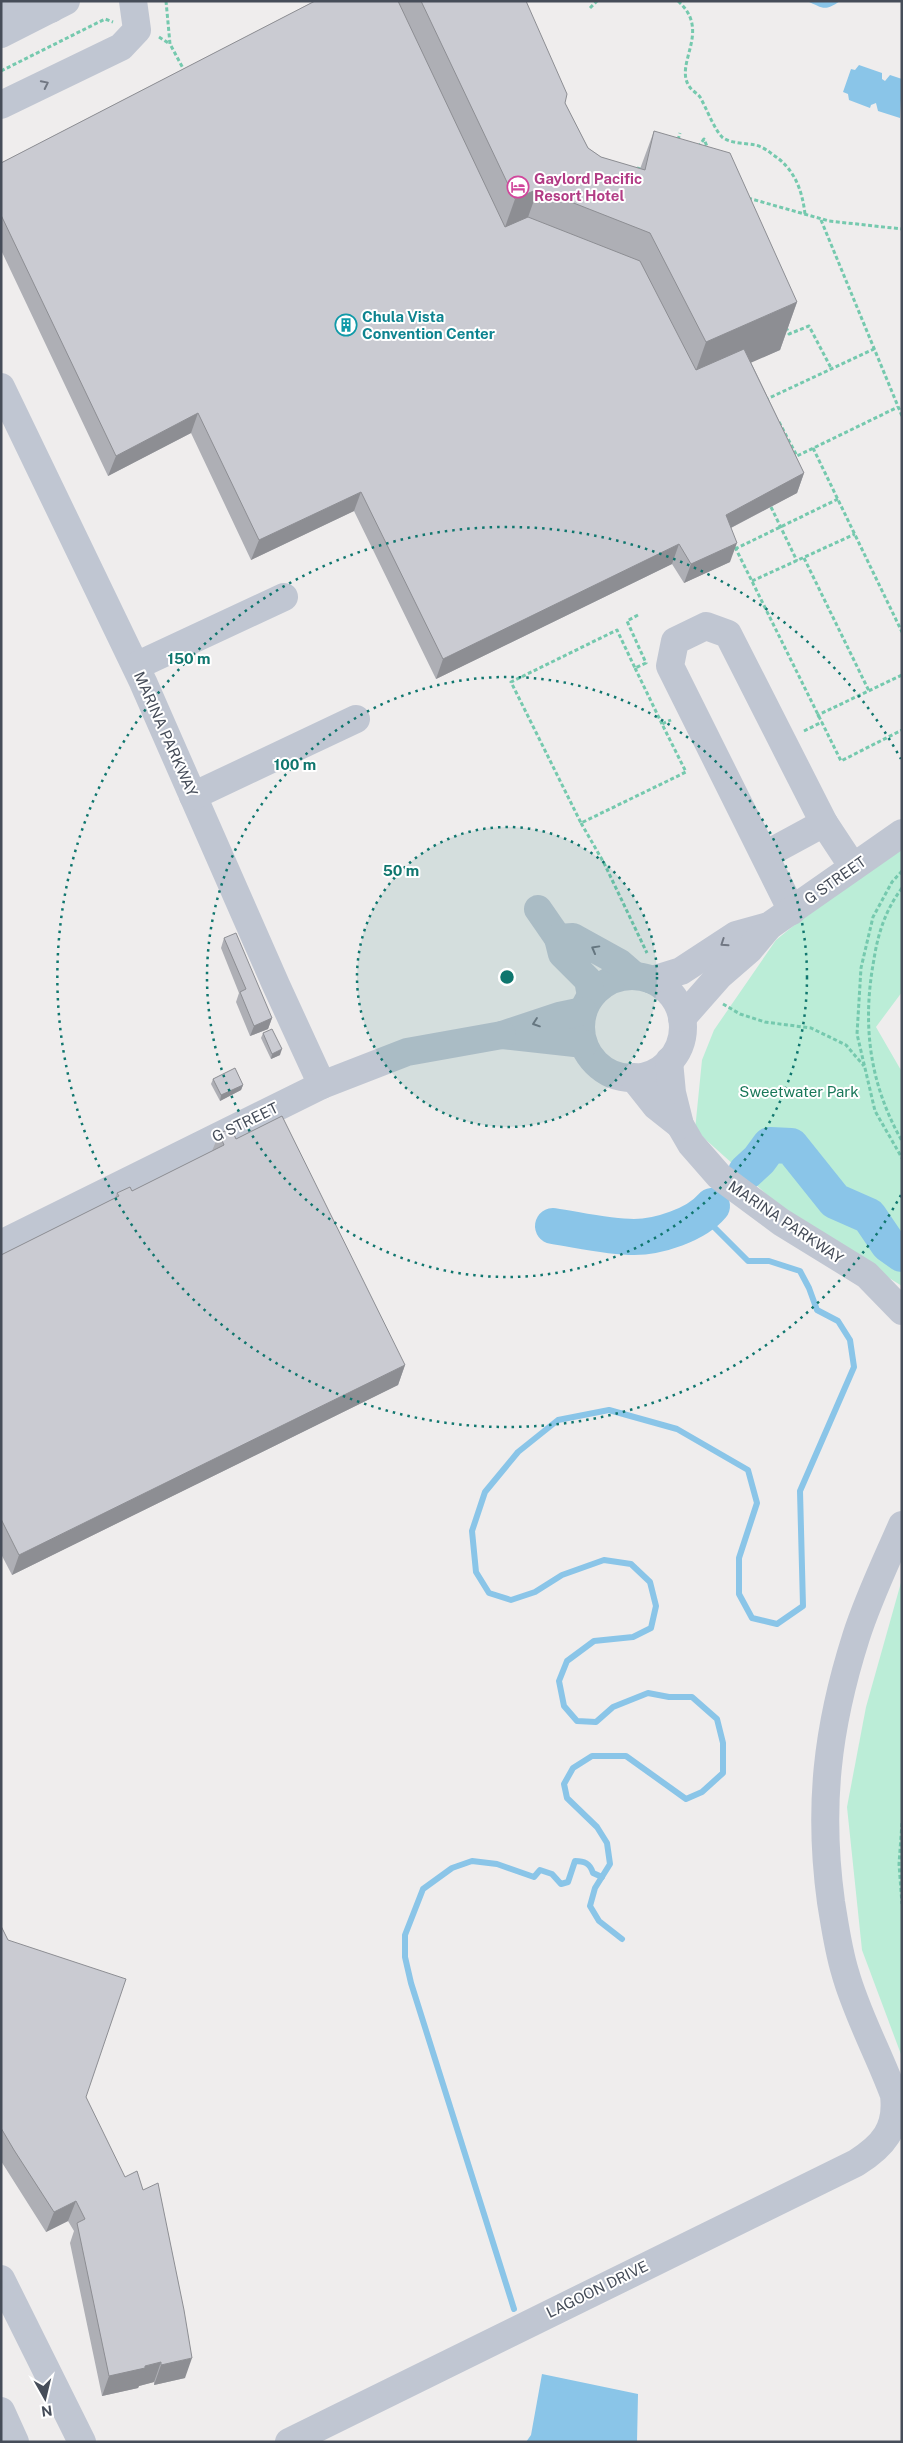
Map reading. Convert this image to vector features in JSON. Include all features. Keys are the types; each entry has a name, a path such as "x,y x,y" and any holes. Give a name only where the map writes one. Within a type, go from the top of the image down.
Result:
{"street":[{"path":"1,5 58,5"},
{"path":"1,34 58,5"},
{"path":"1,105 121,47 137,30 127,13"},
{"name":"MARINA PARKWAY","path":"1,387 136,666 322,1085"},
{"path":"136,666 284,597"},
{"path":"792,911 670,666 675,641 706,626 728,634 824,823 853,867"},
{"path":"193,796 356,718"},
{"path":"764,855 824,823"},
{"name":"G STREET","path":"646,972 681,971 736,935 769,926 902,833"},
{"path":"538,909 558,938 562,954 588,980 587,1004 580,1028 584,1044 592,1059 604,1070 619,1076 634,1077 652,1073 669,1061 676,1051 682,1035 682,1018 676,1002 666,989 646,972 620,963 573,937 558,938"},
{"name":"G STREET","path":"682,1018 719,976 750,950 769,926"},
{"path":"587,1004 603,985 618,978 646,972"},
{"name":"G STREET","path":"1,1244 322,1085 407,1052 502,1035 587,1004"},
{"name":"G STREET","path":"502,1035 584,1044"},
{"name":"MARINA PARKWAY","path":"669,1061 672,1093 680,1125 691,1144 719,1176 781,1222 867,1276 902,1311"},
{"name":"MARINA PARKWAY","path":"634,1077 656,1106 680,1125"},
{"name":"LAGOON DRIVE","path":"290,2442 856,2163 875,2151 893,2124 894,2095 856,2005 845,1973 837,1940 826,1863 824,1787 829,1742 839,1693 856,1635 902,1525"},
{"path":"1,2279 82,2442"},
{"path":"1,2411 15,2442"}],"path":[{"path":"166,1 170,44 186,74"},
{"path":"590,8 597,1"},
{"path":"678,1 687,9 694,29 686,71 688,86 698,95 722,137 736,142 758,145 782,160 796,178 803,196 805,214"},
{"path":"1,71 105,19 127,13"},
{"path":"157,35 170,44"},
{"path":"677,142 680,133"},
{"path":"693,156 704,139 710,156"},
{"path":"637,168 653,172"},
{"path":"741,196 820,219 902,229"},
{"path":"820,219 902,416"},
{"path":"785,326 789,334 809,326 831,368"},
{"path":"772,407 767,399 874,349"},
{"path":"776,415 797,456 898,407"},
{"path":"813,448 902,632"},
{"path":"736,548 838,499"},
{"path":"770,507 797,561"},
{"path":"752,582 855,534"},
{"path":"732,542 841,761 902,730"},
{"path":"804,558 869,692"},
{"path":"635,668 646,663 627,621 638,615"},
{"path":"581,823 686,772 617,630 511,682 581,823 604,863 646,972"},
{"path":"818,715 902,676"},
{"path":"662,724 675,718"},
{"path":"804,731 822,722"},
{"path":"902,871 892,882 873,917 861,968 857,1034 875,1111 902,1158"},
{"path":"902,888 888,910 880,930 870,975 867,1023 871,1055 878,1085 902,1141"},
{"path":"715,999 740,1014 764,1022 811,1028 846,1045 864,1067"},
{"path":"902,1823 899,1864 902,1904"}],"green space":[{"name":"Sweetwater Park","path":"902,842 902,992 876,1027 902,1072 902,1286 794,1219 695,1130 702,1060 714,1030 776,940 871,863"},
{"path":"902,1579 902,2057 862,1950 847,1807 866,1707"}],"water":[{"path":"807,1 840,1 824,8"},
{"path":"859,65 882,73 882,79 885,81 890,75 902,79 900,118 878,111 876,103 871,105 870,108 849,100 848,94 843,92 851,69 855,70"},
{"path":"542,2374 638,2394 637,2442 526,2442 531,2435"}],"building":[{"name":"Chula Vista Convention Center","path":"315,1 398,1 505,227 528,217 640,261 696,370 744,349 804,473 726,515 737,543 691,564 679,544 443,659 361,492 259,540 198,413 116,456 1,215 1,163"},
{"path":"421,1 526,1 567,94 565,103 588,148 601,157 645,170 654,131 730,153 797,302 706,342 650,233 538,189 515,199"},
{"path":"236,933 272,1018 254,1026 240,992 246,989 224,938"},
{"path":"272,1029 282,1049 272,1054 263,1033"},
{"path":"235,1068 243,1085 221,1095 213,1079"},
{"path":"282,1116 405,1365 19,1555 1,1519 1,1255 119,1196 117,1193 130,1187 132,1191 224,1145 219,1134 231,1128 236,1139"},
{"path":"1,1926 8,1940 126,1979 86,2097 125,2177 137,2171 143,2190 158,2183 192,2358 161,2365 161,2362 145,2366 145,2368 109,2376 77,2223 85,2219 76,2201 54,2212 1,2128"}],"waterway":[{"path":"746,1172 759,1160 770,1145 791,1146 835,1201 869,1216 888,1244 902,1254"},
{"path":"553,1226 614,1236 654,1235 687,1224 705,1213 712,1206"},
{"path":"622,1939 599,1921 590,1906 595,1888 610,1864 607,1843 597,1827 567,1798 564,1784 573,1768 592,1756 626,1756 686,1799 702,1792 723,1773 723,1743 717,1719 692,1697 669,1697 648,1693 613,1707 596,1722 577,1721 564,1706 559,1681 567,1661 594,1641 633,1637 651,1628 656,1606 650,1582 631,1564 604,1560 562,1575 535,1592 511,1600 489,1593 476,1572 472,1531 485,1492 518,1452 558,1420 609,1410 677,1429 748,1470 757,1503 739,1558 739,1594 752,1618 777,1624 803,1606 800,1491 854,1367 850,1340 838,1321 817,1310 800,1271 769,1261 748,1261 703,1216"},
{"path":"514,2309 411,1983 405,1957 405,1935 423,1889 452,1868 472,1861 497,1864 534,1877 540,1870 552,1874 561,1884 568,1882 575,1861 581,1861 586,1863 593,1873 602,1877"}],"place":[{"name":"Gaylord Pacific Resort Hotel","path":"518,187"},
{"name":"Chula Vista Convention Center","path":"346,325"}]}
